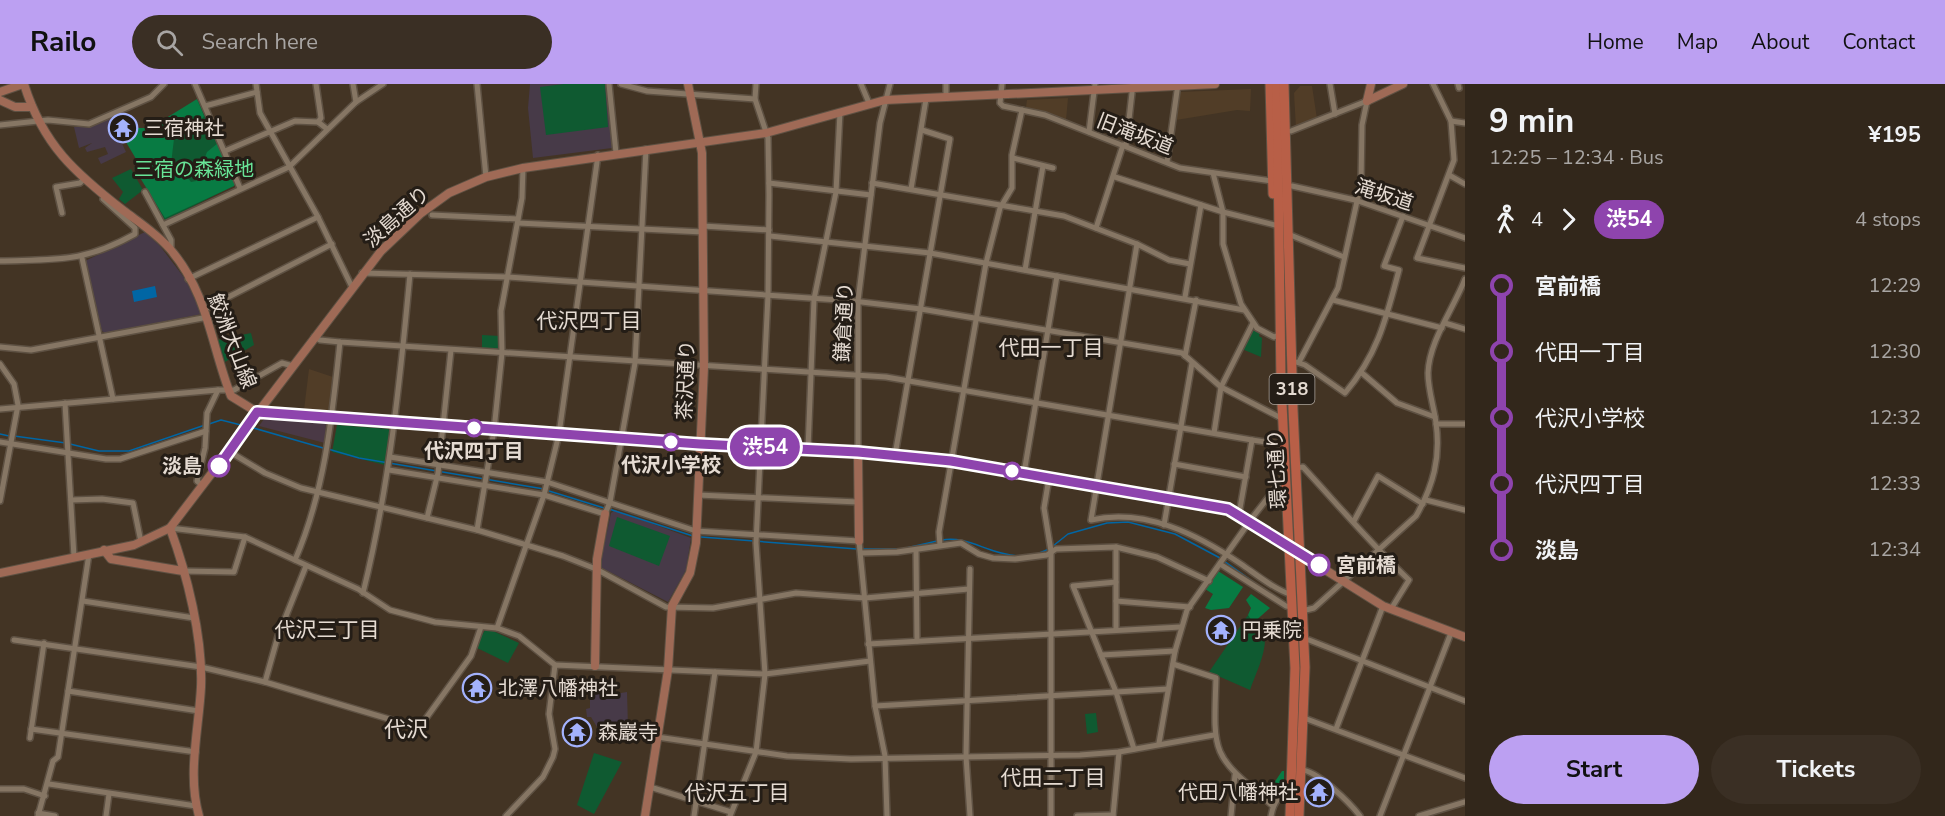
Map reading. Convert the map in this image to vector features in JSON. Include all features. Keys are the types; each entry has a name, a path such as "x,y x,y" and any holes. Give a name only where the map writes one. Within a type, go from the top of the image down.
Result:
{"main road":[{"path":"1270,84 1274,208 1285,228"},
{"name":"環七通り","path":"1277,84 1295,362 1295,468 1299,553 1290,816"},
{"name":"環七通り","path":"1284,84 1285,228 1281,334 1282,419 1292,595 1303,640 1304,718 1299,816"},
{"path":"1285,228 1292,186 1290,84"}],"street":[{"name":"鮫洲大山線","path":"0,92 24,84 38,121 54,147 84,179 149,229 171,250 206,313 229,392 236,401 257,412"},
{"path":"0,125 38,121 88,124 151,97 164,84"},
{"path":"195,84 240,188"},
{"path":"255,84 260,113 318,217 352,287"},
{"path":"316,84 321,118 318,122"},
{"path":"353,84 356,102"},
{"path":"163,225 289,167 356,102 384,84"},
{"path":"477,84 477,106 486,177"},
{"path":"609,84 616,153"},
{"path":"621,84 640,90 691,96 713,94 755,99"},
{"name":"茶沢通り","path":"645,816 668,670 672,606 690,573 696,534 704,367 703,229 701,142 688,84"},
{"path":"650,787 731,814 756,752 765,674 757,538 770,233 766,133 755,99 756,84"},
{"path":"861,84 869,103"},
{"name":"鎌倉通り","path":"887,816 885,756 875,706 860,548 858,302 867,247 872,183 885,100 890,84"},
{"path":"946,84 946,98"},
{"path":"1000,95 1002,84"},
{"name":"淡島通り","path":"0,573 141,542 170,528 381,251 420,213 456,190 486,177 598,155 766,133 885,100 1055,92 1095,87 1215,84"},
{"path":"1330,84 1335,114"},
{"path":"1371,84 1362,125 1360,183 1333,300 1295,362 1345,393 1362,373 1381,336 1399,270 1384,266 1403,216"},
{"path":"1291,131 1367,101 1402,84"},
{"path":"1433,84 1451,121 1454,160 1417,258 1465,268"},
{"path":"1167,162 1178,85"},
{"path":"1096,228 1125,146 1132,86"},
{"path":"1089,132 1095,87"},
{"path":"205,106 257,92"},
{"name":"旧滝坂道","path":"1000,95 1001,105 1045,115 1180,168 1272,181"},
{"path":"911,189 926,99"},
{"path":"0,100 15,106 32,107"},
{"path":"939,541 986,263 1002,205 1012,189 1013,158 1022,110"},
{"path":"808,449 814,299 836,192 840,112"},
{"path":"225,151 295,121 318,122 327,129"},
{"path":"1451,121 1465,123"},
{"path":"896,454 950,140 922,130"},
{"path":"595,666 596,569 635,363 646,149"},
{"path":"497,628 545,488 559,434 598,155"},
{"path":"1013,158 1053,168"},
{"path":"1025,270 1043,166"},
{"path":"477,530 488,478 502,353 501,311 518,221 523,168"},
{"path":"1213,172 1223,212 1223,244 1244,310 1253,323 1274,337 1281,334"},
{"path":"1449,175 1465,184"},
{"path":"1115,177 1223,212 1285,228 1344,256"},
{"path":"62,213 56,187 80,183 84,179"},
{"path":"769,183 793,184 836,192 871,195"},
{"path":"872,183 1035,210 1096,228 1137,244 1169,260 1190,264"},
{"name":"滝坂道","path":"1292,186 1355,200 1403,216 1427,227 1465,238"},
{"path":"146,192 171,240 171,250"},
{"path":"0,261 82,258 109,248 135,234 135,228 106,205 103,199 105,196"},
{"path":"1185,297 1201,205"},
{"path":"432,215 643,229 703,229 770,233 825,243 930,253 1185,297 1244,310"},
{"path":"188,279 318,217"},
{"path":"0,347 31,350 206,313 332,244"},
{"path":"1137,244 1090,520 1108,516 1141,517 1207,541 1222,560 1286,606 1297,609 1314,608 1416,516 1424,502 1435,476 1436,424 1428,372 1444,325 1465,279"},
{"path":"82,258 101,336 113,399"},
{"path":"363,273 507,277 768,295 921,309 1185,356 1221,387 1282,419"},
{"path":"363,593 383,508 404,346 410,274"},
{"path":"1024,473 1057,276"},
{"path":"1185,356 1196,300"},
{"path":"1333,300 1387,314 1465,329"},
{"path":"1214,433 1221,387 1253,323"},
{"path":"314,337 320,340 340,342 635,363 858,375 963,390 1278,444 1284,440"},
{"path":"295,560 318,492 328,448 340,342"},
{"path":"427,518 438,470 451,350"},
{"path":"0,409 218,390 229,392 282,363 293,366"},
{"path":"1164,525 1192,363"},
{"path":"0,364 14,384 18,408 0,501"},
{"path":"1362,373 1397,403 1435,417"},
{"path":"203,486 197,481 207,413 218,390"},
{"path":"65,403 70,451 74,557"},
{"path":"257,412 700,444 896,454 1024,473 1228,509 1387,608 1465,637"},
{"path":"1436,424 1465,424"},
{"path":"0,442 120,459 206,426"},
{"path":"1239,514 1252,440"},
{"path":"230,452 281,481 527,543 596,569 666,607 712,608 796,593 865,598 969,589"},
{"path":"389,462 545,488 696,534 860,548 916,550 939,541 961,543 970,549 1003,559 1028,558 1056,549 1116,547 1157,557 1209,581"},
{"path":"389,462 545,488 608,508"},
{"path":"1174,464 1246,477"},
{"path":"1295,468 1303,467 1354,521 1377,550 1409,580 1387,608 1362,660 1336,729"},
{"path":"1159,743 1175,651 1181,627 1190,607 1249,521 1285,476"},
{"path":"1354,521 1378,476 1424,502 1465,510"},
{"path":"1049,478 1044,508 1050,550 1051,816"},
{"path":"698,495 858,502"},
{"path":"71,500 102,499 132,503 141,542"},
{"path":"199,816 196,806 196,752 201,667 194,618 170,528 245,537 363,593 390,610 435,622 497,628 519,636 555,665 765,674 870,661"},
{"path":"104,550 111,559 183,571 234,572 245,537"},
{"path":"1116,547 1116,630"},
{"path":"916,550 917,641"},
{"path":"55,816 38,814 49,784 53,761 58,757 89,554"},
{"path":"1222,560 1292,595"},
{"path":"265,682 278,636 306,566"},
{"path":"970,569 966,756 970,816"},
{"path":"1116,582 1073,586 1116,692 1134,749"},
{"path":"83,601 194,618"},
{"path":"1116,601 1190,607"},
{"path":"14,640 44,642 201,667 265,682 419,728 471,656 481,627"},
{"path":"868,644 1181,627"},
{"path":"1380,816 1451,633"},
{"path":"1303,640 1309,640 1465,701"},
{"path":"30,738 44,642"},
{"path":"1101,655 1175,651"},
{"path":"1173,664 1216,678 1214,735 1224,763 1273,806"},
{"path":"506,816 543,777 555,749 549,714 555,665"},
{"path":"694,816 715,672"},
{"path":"875,706 1168,689"},
{"path":"68,691 199,711"},
{"path":"1304,718 1465,778"},
{"path":"31,729 196,752"},
{"path":"657,737 816,759 885,756 1051,756 1119,752 1159,743 1214,735"},
{"path":"1077,816 1113,815 1119,752"},
{"path":"1301,770 1310,771 1351,804 1360,816"},
{"path":"1231,816 1235,775"},
{"path":"49,784 196,806"},
{"path":"0,789 24,789 45,796"},
{"path":"1271,816 1273,806 1284,793 1291,793"},
{"path":"106,816 109,794"},
{"path":"1419,816 1465,802"}],"shaded area":[{"path":"530,84 607,84 612,148 533,158 528,108"},
{"path":"1300,86 1312,86 1317,119 1296,128 1294,93"},
{"path":"1251,89 1250,111 1237,110 1176,120 1179,92"},
{"path":"1068,98 1066,120 1026,107 1027,100"},
{"path":"110,118 126,152 101,164 98,158 108,154 105,147 87,152 85,148 92,143 79,148 74,127 88,127"},
{"path":"145,232 160,246 186,280 202,314 105,333 102,331 85,261"},
{"path":"309,369 333,377 330,408 326,412 304,410"},
{"path":"264,419 326,422 325,443 259,426"},
{"path":"615,510 691,538 686,570 668,602 602,568 600,564 611,513"},
{"path":"605,682 609,695 627,692 628,727 597,727 591,717 587,717 586,709 590,708 590,687 597,687 598,683"}],"green space":[{"path":"564,84 605,84 608,127 546,135 540,87"},
{"name":"三宿の森緑地","path":"197,99 204,116 202,119 188,115 181,118 178,126 186,134 185,138 174,139 170,172 179,167 191,182 196,181 207,152 218,143 235,183 234,186 165,218 134,168 139,164 123,137 136,128 150,128"},
{"name":"三宿の森緑地","path":"199,101 237,184 166,220 162,219 149,195 154,183 149,135"},
{"path":"131,169 143,190 125,204 119,199 123,192 112,178"},
{"path":"1252,330 1260,333 1259,336 1262,338 1261,357 1242,349"},
{"path":"251,333 254,345 225,362 218,340"},
{"path":"482,335 500,336 500,347 496,351 482,351"},
{"path":"337,425 388,429 390,431 385,465 332,452"},
{"path":"617,517 670,536 659,566 609,546"},
{"path":"1218,571 1243,587 1229,608 1211,610 1205,608 1213,594 1205,589"},
{"path":"1251,594 1270,608 1253,623 1248,615 1251,608 1246,600"},
{"path":"1248,615 1253,623 1259,620 1265,636 1263,655 1250,690 1209,672"},
{"path":"485,630 493,631 519,643 508,663 475,647"},
{"path":"1096,713 1098,732 1087,734 1085,714"},
{"path":"594,753 622,762 594,814 577,805"},
{"path":"1284,771 1284,789 1272,800 1263,795"}],"water":[{"path":"155,286 157,297 134,302 132,291"}],"waterway":[{"path":"209,424 221,420 245,426"},
{"path":"70,444 99,451 129,451 205,425"},
{"path":"250,427 323,448"},
{"path":"0,434 9,436"},
{"path":"14,436 66,443"},
{"path":"328,449 359,458 544,489"},
{"path":"549,491 604,508"},
{"path":"609,509 693,536"},
{"path":"1053,546 1068,534 1107,523 1128,522 1175,534 1220,558"},
{"path":"701,537 857,549"},
{"path":"942,540 961,540 1009,555 1020,556"},
{"path":"862,549 902,549 937,541"},
{"path":"1037,554 1049,549"},
{"path":"1224,561 1262,588"}],"bus line":[{"name":"渋54","path":"219,466 257,412 700,444 896,454 1024,473 1228,509 1319,565"}],"place":[{"name":"三宿神社","path":"123,128"},
{"name":"代沢四丁目","path":"474,428"},
{"name":"代沢小学校","path":"671,442"},
{"name":"淡島","path":"219,466"},
{"name":"宮前橋","path":"1319,565"},
{"name":"円乗院","path":"1221,630"},
{"name":"北澤八幡神社","path":"477,688"},
{"name":"森巖寺","path":"577,732"},
{"name":"代田八幡神社","path":"1319,792"}],"district":[{"name":"代沢四丁目","path":"589,321"},
{"name":"代田一丁目","path":"1051,348"},
{"name":"代沢三丁目","path":"327,630"},
{"name":"代沢","path":"406,730"},
{"name":"代田二丁目","path":"1053,778"},
{"name":"代沢五丁目","path":"737,793"}]}
